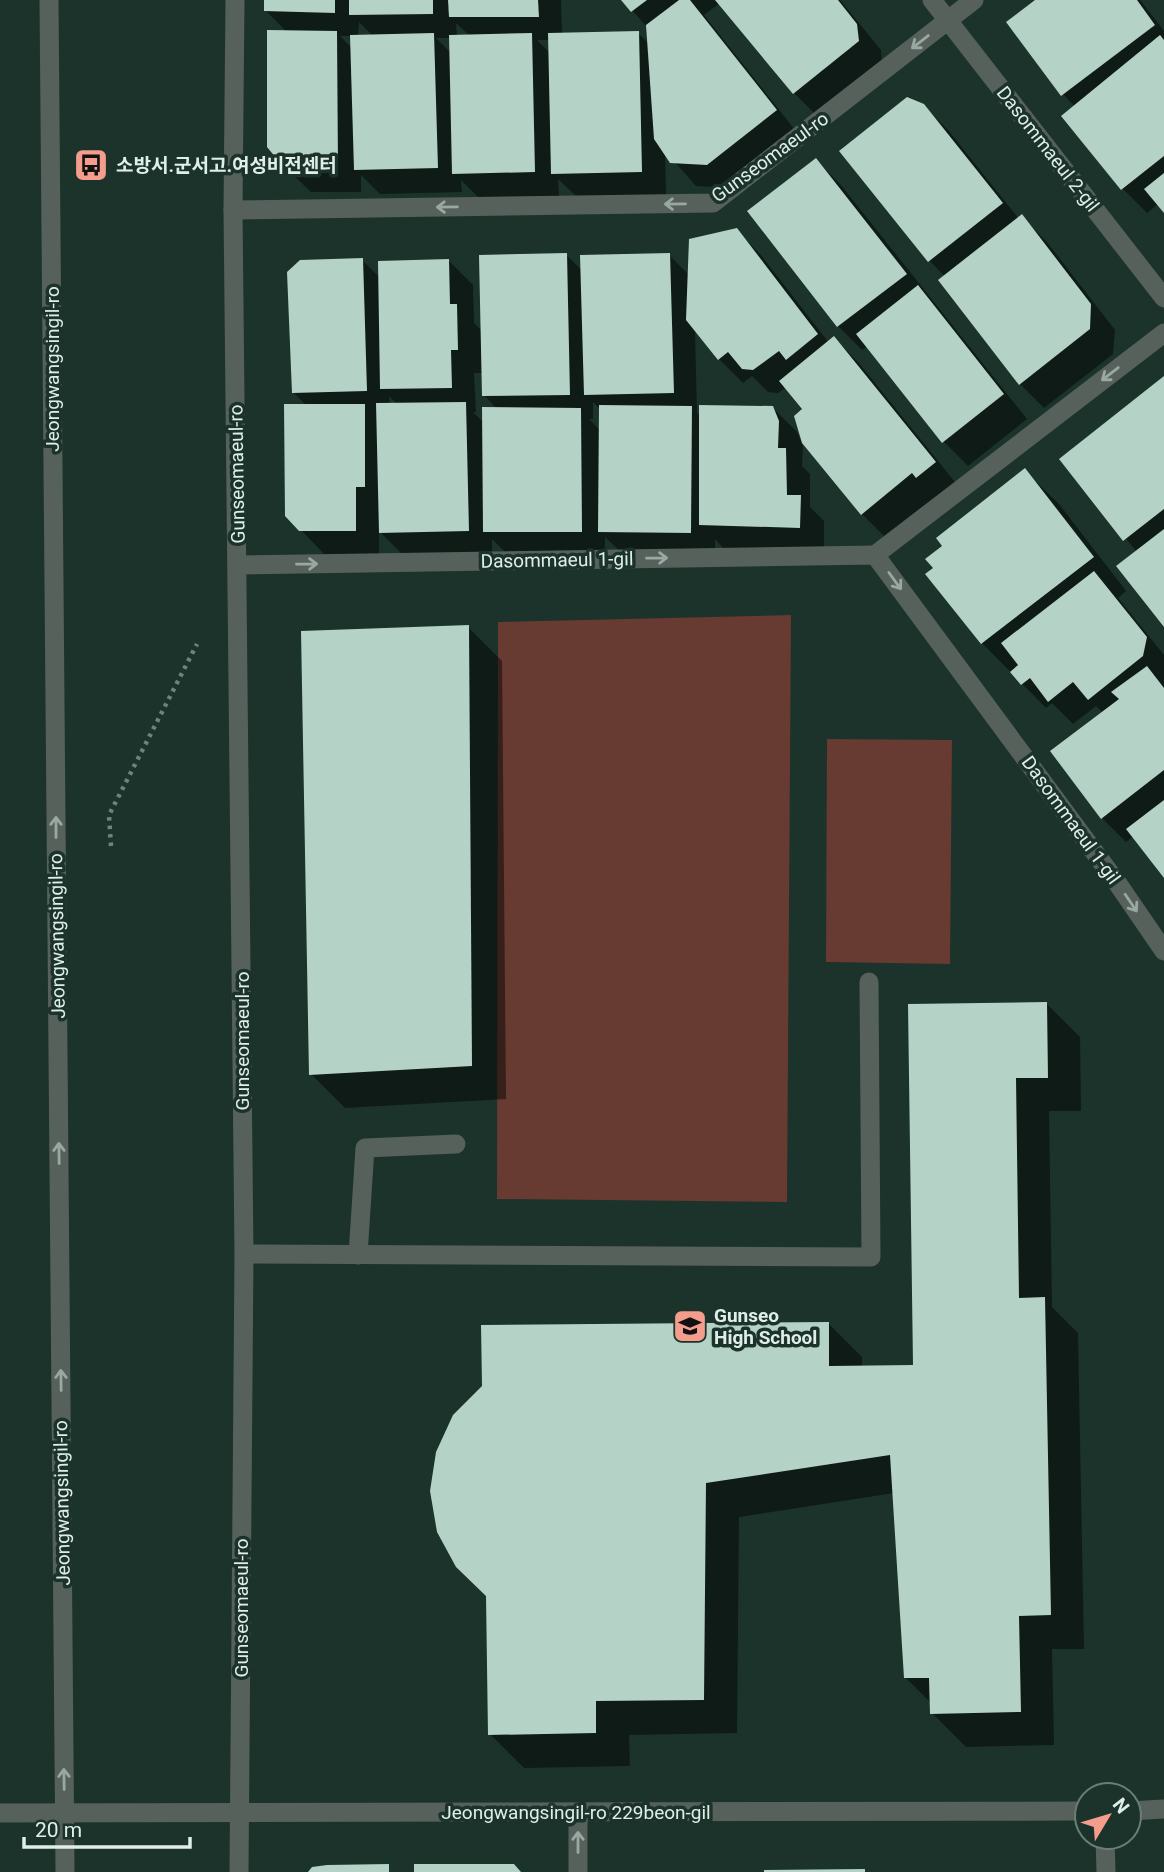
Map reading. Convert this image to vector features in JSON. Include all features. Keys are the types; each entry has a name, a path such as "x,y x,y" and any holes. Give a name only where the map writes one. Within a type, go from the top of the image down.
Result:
{"street":[{"name":"Jeongwangsingil-ro","path":"49,0 65,1872"},
{"name":"Gunseomaeul-ro","path":"235,0 233,210 239,565 244,1254 239,1872"},
{"name":"Dasommaeul 2-gil","path":"932,0 1164,298"},
{"name":"Gunseomaeul-ro","path":"233,210 713,204 974,0"},
{"path":"875,555 1164,332"},
{"name":"Dasommaeul 1-gil","path":"239,565 875,555 1118,884 1164,951"},
{"path":"244,1254 872,1257 869,982"},
{"path":"358,1255 365,1148 456,1143"},
{"path":"1143,1810 1164,1809"},
{"name":"Jeongwangsingil-ro 229beon-gil","path":"0,1813 1073,1811"},
{"path":"578,1812 578,1872"},
{"path":"1105,1851 1106,1872"}],"path":[{"path":"111,846 109,815 202,636"}],"shaded area":[{"path":"791,615 787,1202 497,1199 498,622"},
{"path":"827,739 952,740 950,964 826,962"}],"building":[{"path":"264,0 335,0 335,13 264,11"},
{"path":"349,0 433,0 433,14 349,15"},
{"path":"448,0 538,0 539,17 449,17"},
{"path":"621,0 647,0 631,12"},
{"path":"679,0 690,0 777,110 707,165 670,163 654,139 646,25"},
{"path":"715,0 838,0 857,24 859,41 793,94"},
{"path":"1035,0 1137,0 1155,25 1061,96 1006,22"},
{"path":"267,30 337,31 338,169 285,169 267,147"},
{"path":"639,31 642,172 551,174 548,33"},
{"path":"434,33 438,168 354,170 350,35"},
{"path":"532,33 535,172 452,174 449,35"},
{"path":"1160,35 1164,40 1164,156 1121,190 1061,116"},
{"path":"907,97 924,104 1003,203 928,262 839,151"},
{"path":"816,158 907,274 837,327 747,211"},
{"path":"1164,173 1164,213 1144,189"},
{"path":"1022,214 1091,304 1090,329 1019,385 938,280"},
{"path":"737,228 818,334 786,360 779,351 753,370 742,369 728,352 718,360 686,320 689,239"},
{"path":"567,253 570,395 482,396 479,255"},
{"path":"670,253 674,393 584,395 580,255"},
{"path":"363,258 367,391 292,393 287,272 300,260"},
{"path":"449,259 450,304 457,304 458,350 451,350 452,388 380,389 378,261"},
{"path":"918,285 1004,394 942,443 856,334"},
{"path":"834,336 936,462 916,478 912,473 861,515 802,443 794,416 802,409 779,381"},
{"path":"1164,376 1164,509 1123,541 1059,459"},
{"path":"466,402 469,531 379,533 376,403"},
{"path":"284,404 365,404 365,487 356,487 356,531 299,531 285,516"},
{"path":"599,405 692,406 691,533 598,532"},
{"path":"699,405 773,406 779,421 778,448 786,448 787,495 801,495 800,528 699,525"},
{"path":"482,407 581,408 582,532 483,532"},
{"path":"1025,468 1094,557 981,644 925,574 933,568 925,559 942,546 936,538"},
{"path":"1164,529 1164,627 1116,566"},
{"path":"1094,571 1147,637 1143,656 1088,700 1073,682 1048,702 1030,678 1021,685 1010,672 1018,665 1001,643"},
{"path":"469,625 472,1066 309,1075 301,631"},
{"path":"1147,666 1164,688 1164,770 1101,819 1050,751 1119,699 1111,692"},
{"path":"1164,800 1164,878 1126,829"},
{"path":"1047,1002 1048,1078 1016,1078 1019,1298 1045,1297 1051,1615 1019,1616 1021,1712 930,1714 929,1678 904,1678 890,1455 706,1483 704,1700 596,1701 596,1733 488,1735 486,1596 456,1567 437,1532 430,1491 436,1452 453,1415 482,1386 481,1325 829,1322 829,1366 913,1365 908,1004"},
{"path":"389,1864 389,1872 308,1872 312,1867 327,1865"},
{"path":"414,1864 514,1864 521,1872 414,1872"},
{"path":"865,1869 865,1872 764,1872 764,1870"}],"place":[{"name":"소방서.군서고.여성비전센터","path":"91,165"},
{"name":"Gunseo High School","path":"690,1326"}]}
